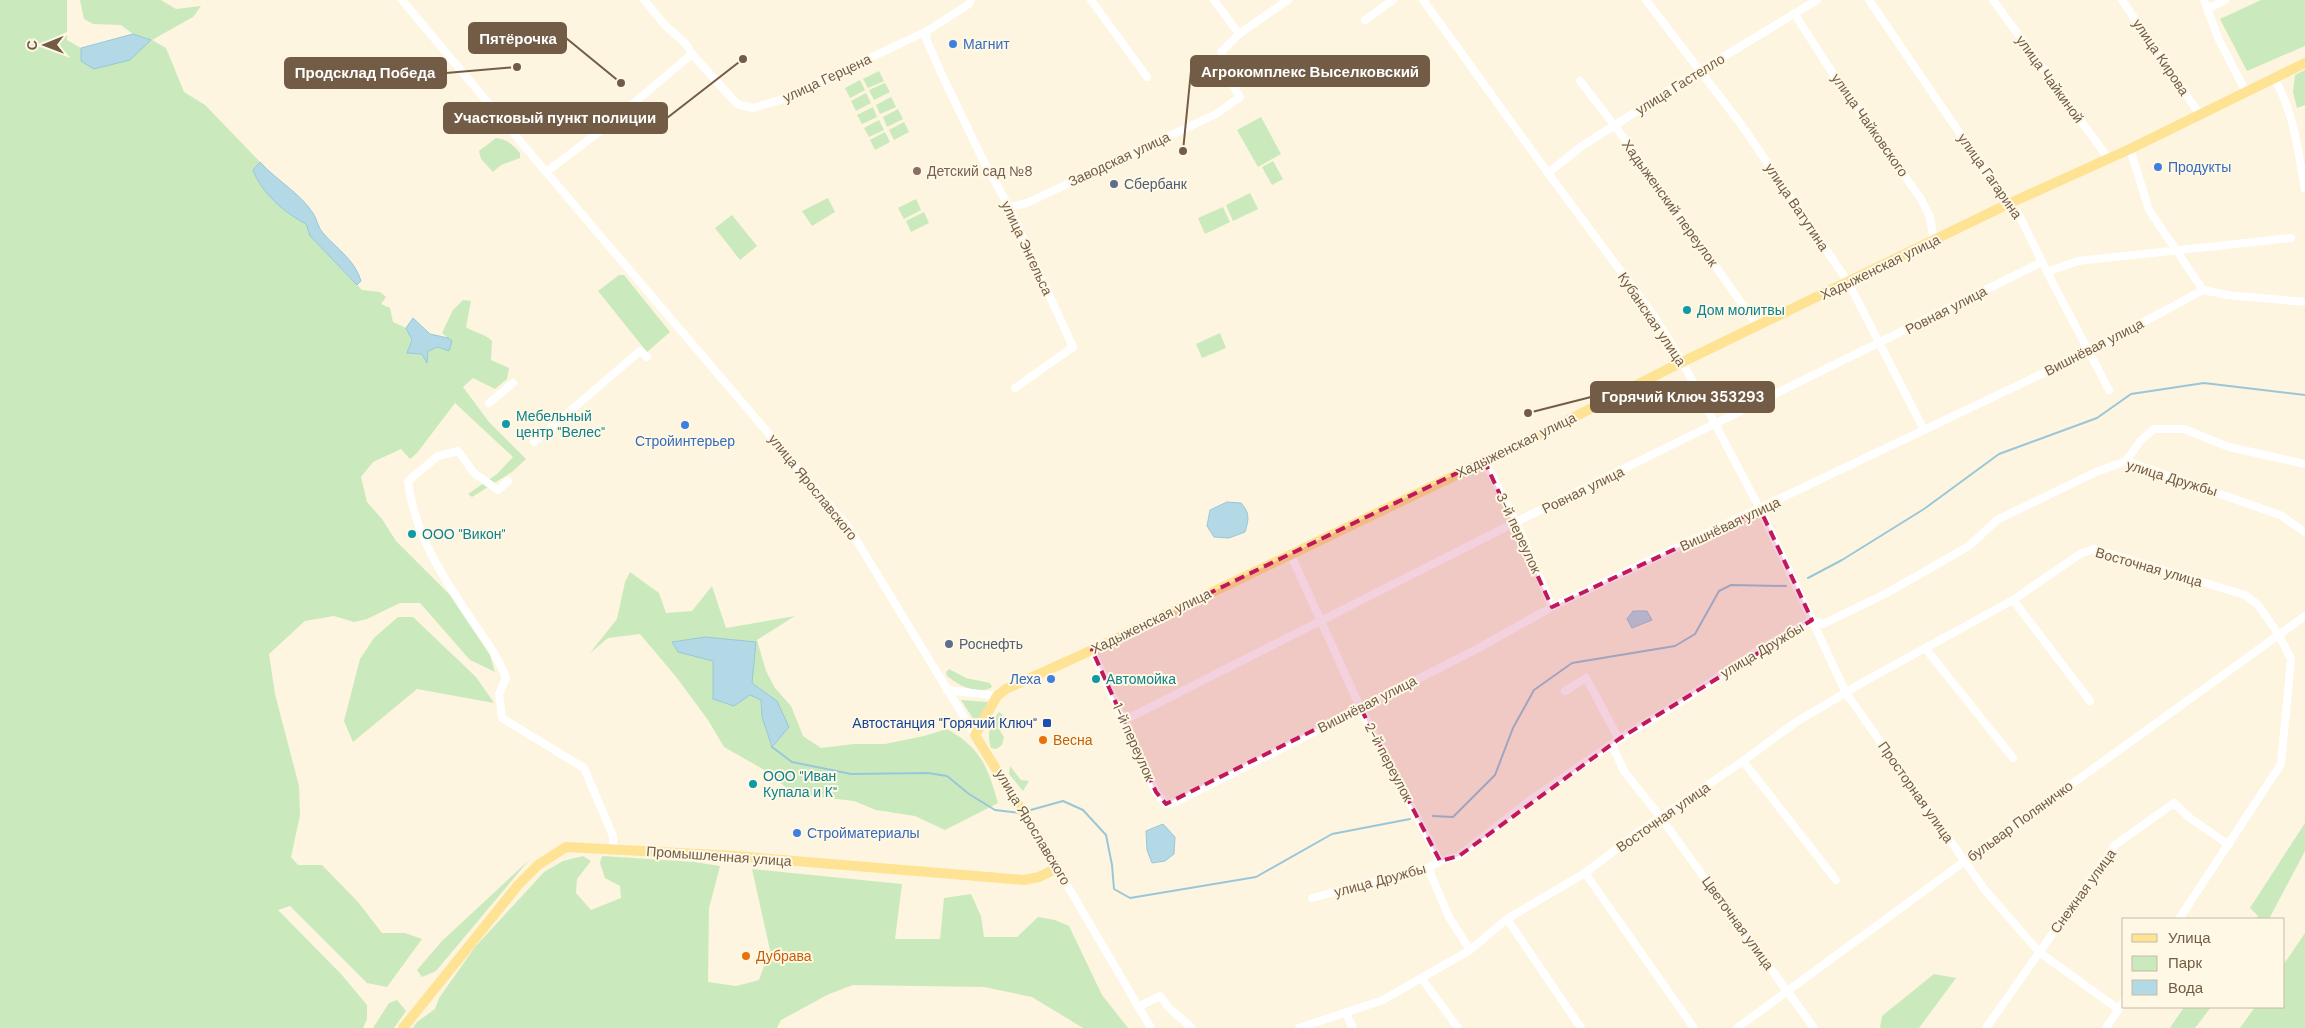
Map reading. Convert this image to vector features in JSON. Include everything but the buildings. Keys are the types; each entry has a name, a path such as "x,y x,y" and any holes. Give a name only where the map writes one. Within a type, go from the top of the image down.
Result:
{"main road":[{"name":"Хадыженская улица","path":"996,696 1022,680 1092,650 1848,282 1934,242 2008,204 2130,149 2305,63"},
{"path":"975,735 996,696"},
{"name":"улица Ярославского","path":"975,735 1057,868"},
{"name":"Промышленная улица","path":"404,1028 518,885 538,865 566,847 736,856 1024,880 1039,877 1057,868"}],"street":[{"name":"улица Ярославского","path":"402,0 849,528 975,735"},
{"name":"улица Герцена","path":"644,0 664,24 686,44 692,54 737,104 745,107 760,108 927,31 969,4 972,0"},
{"path":"1091,0 1147,77"},
{"path":"1214,0 1239,34"},
{"name":"Заводская улица","path":"1009,207 1027,203 1160,141 1216,114 1236,100 1240,97 1227,76 1221,52 1239,34 1288,0"},
{"path":"1365,20 1393,0"},
{"name":"Кубанская улица","path":"1423,0 1548,174 1656,319 1683,363 1717,424 1760,510 1846,693"},
{"name":"улица Ватутина","path":"1646,0 1743,127 1848,282 1924,430"},
{"name":"улица Гастелло","path":"1548,174 1582,146 1817,0"},
{"name":"улица Гагарина","path":"1869,0 2008,204 2018,212 2109,390"},
{"name":"улица Чайкиной","path":"1993,0 2108,158"},
{"name":"улица Кирова","path":"2122,0 2200,115"},
{"path":"2204,0 2219,40 2246,92"},
{"path":"2208,9 2225,0"},
{"name":"улица Чайковского","path":"1794,13 1835,77 1921,199 1930,217 1934,242"},
{"name":"улица Энгельса","path":"927,31 926,39 945,81 982,158 1009,207 1074,347 1015,388"},
{"path":"546,172 603,129 692,54"},
{"path":"2274,78 2284,95 2291,120 2305,189"},
{"name":"Хадыженский переулок","path":"1580,81 1615,126 1758,326"},
{"path":"2130,149 2149,210 2175,251 2204,290 2228,295 2305,302"},
{"path":"2047,272 2078,260 2291,238"},
{"name":"Ровная улица","path":"1125,720 1516,522 2042,262"},
{"name":"Вишнёвая улица","path":"1166,804 1176,802 1475,650 1552,607 1760,510 2090,351 2204,290"},
{"path":"534,442 640,351 646,358"},
{"path":"489,403 513,383"},
{"path":"2126,461 2141,440 2154,429 2184,429 2229,447 2305,464"},
{"path":"508,480 498,490 474,473 458,450 438,456 408,481 410,504 426,546 446,581 500,661 506,678 499,694 502,718 584,768 613,836 613,848"},
{"name":"3-й переулок","path":"1484,460 1516,522 1552,607"},
{"name":"улица Дружбы","path":"1312,898 1428,868 1459,856 1529,801 1619,739 1684,700 1758,650 1812,620 1823,624 1885,594 1969,546 1997,520 2096,472 2126,461 2280,515 2305,532"},
{"name":"Восточная улица","path":"1299,1028 1383,1000 1422,979 1470,950 1507,919 1585,873 1640,831 1743,761 1796,722 1924,648 2013,600 2080,554 2094,549 2245,595 2258,605 2279,635 2291,659 2281,764 2180,918"},
{"name":"2-й переулок","path":"1290,553 1360,707 1440,862"},
{"path":"2013,600 2090,702"},
{"name":"бульвар Поляничко","path":"1737,1028 2305,616"},
{"path":"1924,648 2013,758"},
{"name":"1-й переулок","path":"1092,650 1156,792 1166,804"},
{"path":"1565,691 1586,678 1619,739"},
{"path":"947,690 996,696"},
{"name":"Просторная улица","path":"1846,693 1985,890 2039,952 2118,1009"},
{"path":"1612,745 1624,772 1661,818"},
{"path":"1743,761 1836,880"},
{"name":"Снежная улица","path":"1986,1028 2115,845 2174,803 2190,818 2229,845"},
{"name":"Цветочная улица","path":"1661,818 1814,1028"},
{"name":"улица Ярославского","path":"1057,868 1151,1028"},
{"path":"1428,868 1449,917 1470,950"},
{"path":"1585,873 1694,1028"},
{"path":"1507,919 1581,1028"},
{"path":"1422,979 1458,1028"},
{"path":"1138,1007 1160,996 1169,1008 1192,1028"},
{"path":"2106,1028 2122,1004"},
{"path":"1345,1012 1353,1028"}],"highlighted area":[{"path":"1484,460 1552,607 1760,509 1812,620 1619,739 1459,856 1440,861 1360,707 1166,804 1156,792 1092,650"}],"green space":[{"path":"0,0 67,0 67,40 81,48 81,61 150,40 133,34 121,25 93,24 84,19 80,0 161,0 176,9 201,6 193,17 152,40 166,48 184,92 205,105 260,162 253,170 262,187 282,208 306,224 310,236 362,290 380,292 386,297 381,304 390,308 393,322 406,328 412,340 407,353 422,354 427,362 428,351 451,341 442,333 453,310 463,300 471,301 466,327 486,336 492,341 491,360 509,368 507,379 495,389 473,378 463,387 489,422 526,459 512,472 472,497 468,494 497,474 513,457 455,403 417,453 410,459 401,449 373,462 361,477 367,502 382,519 396,541 450,595 490,655 495,672 470,660 420,603 400,603 367,619 354,622 334,616 305,621 269,654 275,694 299,786 300,815 291,857 298,865 322,865 358,902 382,933 405,933 422,939 387,987 367,983 290,906 278,910 342,975 367,1005 367,1019 363,1028 0,1028"},
{"path":"2261,0 2305,0 2305,46 2247,71 2220,19"},
{"path":"2305,70 2305,105 2297,108 2293,92 2295,75"},
{"path":"879,71 884,81 868,88 863,79"},
{"path":"860,80 865,90 850,98 845,88"},
{"path":"885,83 890,92 874,100 869,90"},
{"path":"866,93 871,103 856,111 851,101"},
{"path":"891,97 896,107 880,114 876,105"},
{"path":"873,107 877,117 862,124 857,115"},
{"path":"898,109 903,119 887,127 883,117"},
{"path":"1261,117 1281,154 1258,167 1237,130"},
{"path":"879,120 884,130 869,137 864,128"},
{"path":"904,122 909,132 894,140 889,130"},
{"path":"885,132 890,142 875,150 870,140"},
{"path":"496,138 507,141 512,145 520,153 520,158 501,165 493,172 481,159 479,151"},
{"path":"1273,161 1283,179 1272,185 1262,167"},
{"path":"1250,193 1258,209 1233,221 1226,205"},
{"path":"828,198 835,212 812,226 802,211"},
{"path":"916,199 921,210 904,219 898,208"},
{"path":"1223,207 1230,222 1205,234 1198,218"},
{"path":"924,212 929,223 911,232 906,221"},
{"path":"732,215 757,246 740,260 715,228"},
{"path":"619,275 624,275 670,332 647,352 598,291"},
{"path":"1220,333 1226,348 1202,358 1196,344"},
{"path":"630,572 659,593 666,613 692,611 712,586 726,628 795,616 757,640 766,671 775,688 791,706 803,736 821,748 854,744 885,744 947,729 959,736 976,751 986,769 998,803 945,830 915,816 876,810 854,801 794,794 766,771 724,747 708,720 677,678 640,634 608,638 590,653 617,619 625,582"},
{"path":"398,617 413,617 476,677 494,703 417,689 353,742 344,721 360,659 374,638"},
{"path":"949,669 966,678 990,683 992,687 975,690 962,686 947,676 946,672"},
{"path":"961,700 987,702 988,704 976,723"},
{"path":"999,712 1003,715 999,726 1004,737 1002,745 996,749 991,748 989,733 993,720"},
{"path":"1010,766 1021,780 1029,781 1023,791 1009,774"},
{"path":"2305,823 2305,851 2270,918 2257,918 2258,916 2250,908"},
{"path":"583,856 591,861 577,879 576,893 591,910 621,898 620,886 605,878 600,863 602,856 695,862 720,866 709,908 708,982 736,986 759,980 770,950 752,869 902,884 895,939 940,939 944,898 971,894 981,916 984,937 1017,937 1038,917 1055,920 1069,926 1102,995 1128,1028 1083,1028 1032,997 984,987 853,985 829,994 781,1020 777,1028 413,1028 417,1022 435,1009 439,998 475,947 544,872 563,861"},
{"path":"529,860 436,971 422,977 417,970 442,941"},
{"path":"2305,933 2305,1028 2240,1028 2254,1008 2285,1008 2285,963"},
{"path":"1934,974 1956,978 1919,1028 1880,1028 1882,1016"},
{"path":"397,1000 406,1011 394,1028 373,1028 389,1003"},
{"path":"2183,1008 2210,1008 2195,1028 2170,1028"}],"water":[{"path":"133,34 151,40 130,60 94,69 81,61 81,48"},
{"path":"260,162 307,206 314,215 321,231 354,267 361,281 357,285 310,236 306,224 282,208 262,187 253,170"},
{"path":"413,318 430,334 448,338 452,341 449,351 438,347 428,351 427,363 422,354 407,353 412,340 406,328"},
{"path":"1227,502 1241,503 1246,510 1248,520 1245,532 1229,538 1214,537 1207,526 1210,510"},
{"path":"1633,611 1647,611 1652,620 1632,628 1627,619"},
{"path":"705,637 756,642 752,683 777,701 789,727 772,747 762,717 761,700 750,695 734,706 713,699 713,661 678,652 672,642"},
{"path":"1163,824 1175,837 1174,854 1165,861 1152,863 1147,850 1146,831"}],"waterway":[{"path":"1808,578 1842,560 1924,509 1999,454 2097,418 2131,394 2204,383 2305,395"},
{"path":"1433,816 1453,817 1495,775 1513,728 1534,690 1572,663 1675,646 1695,634 1719,591 1731,585 1786,586"},
{"path":"772,747 792,762 851,774 928,773 947,776 969,794 995,810 1020,813"},
{"path":"1027,811 1063,801 1083,810 1106,835 1112,865 1114,889 1130,898 1256,877 1332,834 1410,819"}],"place":[{"name":"Магнит","path":"953,44"},
{"name":"Участковый пункт полиции","path":"743,59"},
{"name":"Продсклад Победа","path":"517,67"},
{"name":"Пятёрочка","path":"621,83"},
{"name":"Агрокомплекс Выселковский","path":"1183,151"},
{"name":"Продукты","path":"2158,167"},
{"name":"Детский сад №8","path":"917,171"},
{"name":"Сбербанк","path":"1114,184"},
{"name":"Дом молитвы","path":"1687,310"},
{"name":"Горячий Ключ 353293","path":"1528,413"},
{"name":"Мебельный центр \"Велес\"","path":"506,424"},
{"name":"Стройинтерьер","path":"685,425"},
{"name":"ООО \"Викон\"","path":"412,534"},
{"name":"Роснефть","path":"949,644"},
{"name":"Леха","path":"1051,679"},
{"name":"Автомойка","path":"1096,679"},
{"name":"Автостанция \"Горячий Ключ\"","path":"1047,723"},
{"name":"Весна","path":"1043,740"},
{"name":"ООО \"Иван Купала и К\"","path":"753,784"},
{"name":"Стройматериалы","path":"797,833"},
{"name":"Дубрава","path":"746,956"}]}
